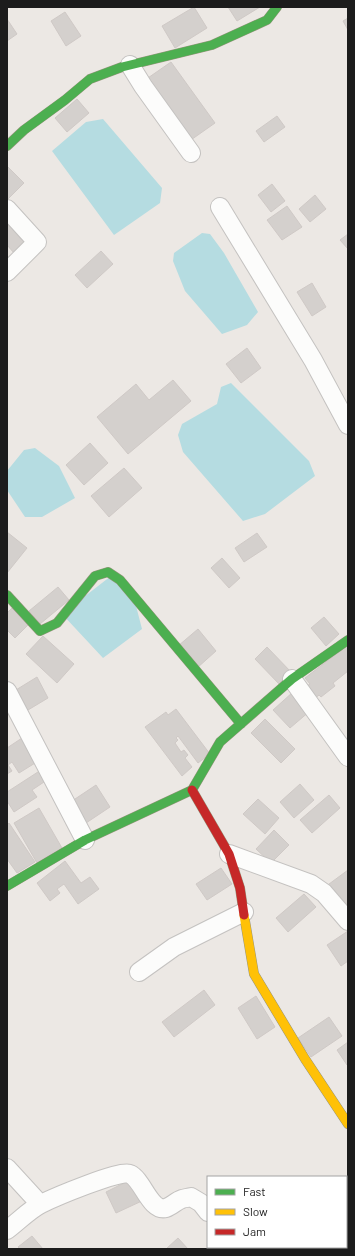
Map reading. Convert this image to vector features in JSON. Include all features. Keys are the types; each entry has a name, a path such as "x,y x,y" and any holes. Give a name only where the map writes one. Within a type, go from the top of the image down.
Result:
{"street":[{"path":"7,146 24,130 65,100 90,79 130,65 212,45 267,20 277,7"},
{"path":"130,65 147,92 191,153"},
{"path":"220,207 313,360 348,425"},
{"path":"7,209 37,242 7,272"},
{"path":"8,597 40,631 57,623 95,576 108,572 120,580 240,724"},
{"path":"7,886 85,840 192,790 220,742 292,679 348,640"},
{"path":"292,679 348,757"},
{"path":"7,691 85,840"},
{"path":"192,790 230,854 240,888 254,974 305,1059 348,1124"},
{"path":"230,854 311,884 324,893 348,920"},
{"path":"139,972 174,947 244,912"},
{"path":"7,1168 40,1204"},
{"path":"7,1230 40,1204 108,1177 124,1173 130,1173 135,1178 154,1205 159,1208 166,1208 182,1199 191,1197 201,1203 207,1211"}],"water":[{"path":"103,119 162,188 160,203 114,235 52,151 86,122"},
{"path":"202,233 210,234 224,253 258,312 247,325 222,334 185,291 173,261 174,253"},
{"path":"231,383 309,461 315,476 265,514 243,521 183,452 178,435 182,424 217,404 221,387"},
{"path":"35,448 59,466 75,498 42,517 25,517 7,490 7,471 24,450"},
{"path":"111,576 134,598 142,629 103,658 62,614"}],"building":[{"path":"194,7 207,28 175,48 162,26"},
{"path":"228,7 260,7 237,21"},
{"path":"65,12 81,36 66,46 51,21"},
{"path":"348,18 348,30 343,21"},
{"path":"7,19 17,34 7,41"},
{"path":"171,62 215,123 188,142 145,80"},
{"path":"77,99 89,113 67,132 55,118"},
{"path":"277,116 285,127 264,142 256,131"},
{"path":"7,166 24,183 7,200"},
{"path":"272,184 285,201 271,212 258,195"},
{"path":"315,195 326,209 310,222 299,209"},
{"path":"287,206 302,227 282,240 267,220"},
{"path":"7,219 27,240 14,253 7,245"},
{"path":"348,234 348,249 340,240"},
{"path":"101,251 113,264 87,288 75,275"},
{"path":"312,283 326,307 312,316 297,292"},
{"path":"247,348 261,368 241,383 226,364"},
{"path":"173,380 191,401 128,454 97,417 136,384 149,400"},
{"path":"90,443 108,463 84,485 66,465"},
{"path":"124,468 142,488 109,517 91,496"},
{"path":"7,532 27,548 7,573"},
{"path":"257,533 267,547 244,562 235,548"},
{"path":"222,558 240,578 229,588 211,568"},
{"path":"58,587 69,600 40,624 29,611"},
{"path":"12,608 29,624 15,638 7,630 7,613"},
{"path":"324,617 339,634 326,646 311,628"},
{"path":"198,629 216,651 197,668 178,646"},
{"path":"43,636 74,664 57,683 26,654"},
{"path":"348,645 348,671 333,683 335,686 321,697 319,695 313,700 304,688 310,684 305,678"},
{"path":"267,647 292,673 280,685 255,659"},
{"path":"37,677 48,698 23,713 11,693"},
{"path":"293,692 310,711 290,728 273,710"},
{"path":"176,709 210,754 198,763 178,736 176,738 178,740 175,743 181,752 184,750 188,755 185,758 192,767 182,776 145,727 166,712 168,715"},
{"path":"265,719 295,749 281,763 251,733"},
{"path":"25,736 40,760 19,773 12,762 8,765 12,771 7,774 7,748"},
{"path":"41,770 47,780 32,790 37,797 14,812 7,801 7,792"},
{"path":"300,784 314,800 294,818 280,802"},
{"path":"96,785 110,807 86,823 72,801"},
{"path":"329,795 340,808 312,833 300,820"},
{"path":"258,799 279,818 265,834 243,814"},
{"path":"39,808 62,848 37,863 14,823"},
{"path":"9,823 35,862 17,873 7,859 7,825"},
{"path":"274,830 289,845 271,863 256,849"},
{"path":"65,861 81,883 90,877 99,889 78,904 64,884 57,889 60,893 50,901 37,883"},
{"path":"221,868 232,884 207,900 196,884"},
{"path":"348,870 348,902 341,908 325,887"},
{"path":"304,894 316,907 288,932 276,918"},
{"path":"348,931 348,961 341,966 327,945"},
{"path":"204,990 215,1005 174,1037 162,1022"},
{"path":"256,996 275,1027 257,1039 238,1008"},
{"path":"329,1017 342,1036 311,1057 298,1038"},
{"path":"348,1042 348,1065 347,1065 337,1050"},
{"path":"134,1178 144,1200 116,1213 106,1192"},
{"path":"32,1236 43,1249 20,1249 18,1247"},
{"path":"178,1238 188,1249 166,1249"},
{"path":"244,1248 273,1249 245,1249"}],"traffic: fast":[{"path":"7,146 24,130 65,100 90,79 122,67 212,45 267,20 277,7"},
{"path":"7,595 40,631 57,623 95,576 108,572 120,580 241,724"},
{"path":"7,886 85,840 192,790 220,742 292,679 348,640"}],"traffic: slow":[{"path":"244,915 254,974 305,1059 348,1124"}],"traffic: jam":[{"path":"192,790 229,854 240,888 244,915"}]}
